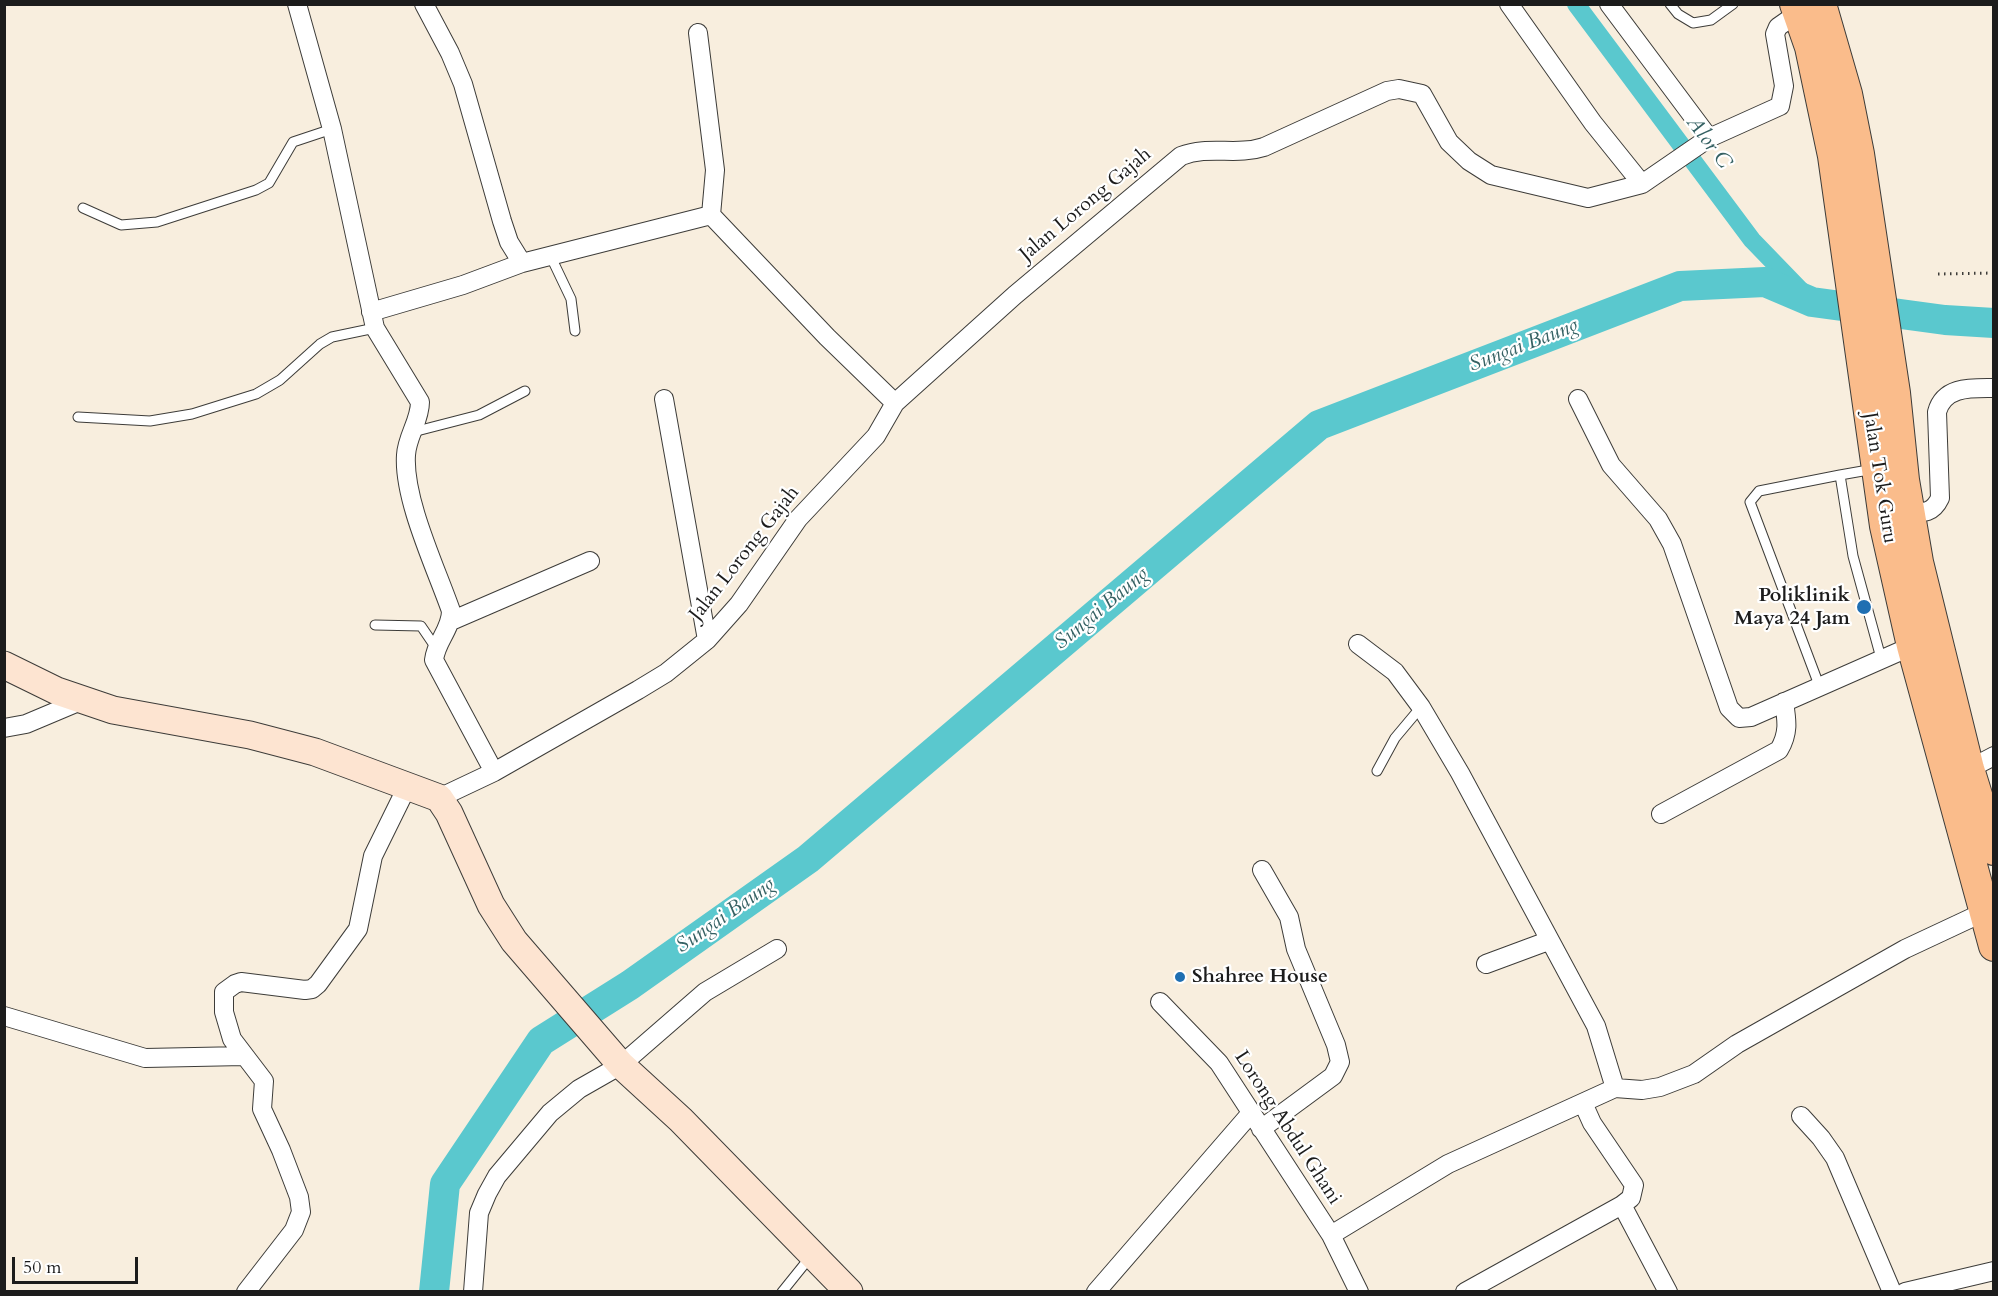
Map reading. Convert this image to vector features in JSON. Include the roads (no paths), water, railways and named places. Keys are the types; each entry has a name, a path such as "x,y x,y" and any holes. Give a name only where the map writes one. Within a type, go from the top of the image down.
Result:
{"main road":[{"name":"Jalan Tok Guru","path":"1805,7 1810,47 1822,100 1860,246 1880,395 1909,512 1918,562 1981,763 1994,850"},
{"name":"Jalan Tok Guru","path":"1880,395 1877,468 1886,526 1912,646 1994,946"}],"street":[{"path":"297,4 332,129 373,320 420,402 420,415 406,453 408,490 451,611 451,621 436,648 434,660 440,676 494,772"},
{"path":"424,4 450,53 463,84 502,221 509,242 522,263"},
{"path":"1509,4 1593,123 1642,184"},
{"path":"1609,4 1706,140"},
{"name":"Jalan Lorong Gajah","path":"439,798 494,772 666,673 707,640 739,604 798,519 876,436 895,403 1015,295 1181,156 1202,149 1252,151 1387,91 1399,89 1422,94 1449,142 1469,161 1491,175 1588,198 1642,184 1706,140 1780,106 1784,86 1775,34 1778,27 1805,7"},
{"path":"698,33 715,170 711,215 895,403"},
{"path":"373,320 522,263 711,215"},
{"path":"1909,512 1928,513 1936,507 1940,498 1937,412 1940,402 1952,392 1994,388"},
{"path":"664,399 707,640"},
{"path":"1578,399 1611,465 1658,519 1672,544 1729,708 1739,718 1751,717 1819,685 1912,646"},
{"path":"451,621 590,561"},
{"path":"1358,644 1393,670 1421,707 1460,773 1548,941 1596,1026 1615,1088"},
{"path":"4,665 57,691 113,710 250,735 315,752 406,789 439,798 449,813 491,905 514,941 620,1065 681,1120 849,1292"},
{"path":"4,728 26,724 82,700"},
{"path":"1660,814 1779,750 1786,738 1788,724 1784,702"},
{"path":"246,1292 294,1230 301,1207 281,1150 262,1109 264,1081 232,1038 224,1012 224,992 241,982 305,990 312,989 318,984 358,929 373,856 406,789"},
{"path":"1261,1129 1333,1076 1340,1062 1336,1045 1296,949 1289,917 1262,870"},
{"path":"1331,1235 1448,1164 1615,1088 1642,1090 1659,1087 1694,1074 1737,1044 1905,949 1984,912"},
{"path":"1486,964 1548,941"},
{"path":"473,1292 479,1213 497,1176 550,1113 579,1089 620,1065 705,992 777,949"},
{"name":"Lorong Abdul Ghani","path":"1160,1002 1219,1063 1331,1235 1359,1292"},
{"path":"4,1016 145,1058 244,1056"},
{"path":"1465,1292 1631,1198 1634,1185 1592,1123 1582,1103"},
{"path":"1096,1292 1251,1113"},
{"path":"1801,1116 1835,1158 1892,1292"},
{"path":"1622,1205 1668,1292"},
{"path":"1905,1292 1994,1271"}],"lane":[{"path":"1670,4 1693,23 1712,20 1733,4"},
{"path":"83,208 121,225 157,222 256,190 269,183 293,142 332,129"},
{"path":"550,255 571,299 575,331"},
{"path":"78,417 150,421 192,414 256,394 280,380 320,344 373,320"},
{"path":"412,432 478,415 525,390"},
{"path":"1819,685 1750,502 1759,491 1877,468"},
{"path":"1840,475 1853,556 1881,658"},
{"path":"375,625 421,626 436,648"},
{"path":"1377,771 1397,735 1421,707"},
{"path":"783,1292 812,1254"}],"waterway":[{"name":"Alor C","path":"1576,4 1752,240 1812,302"},
{"name":"Sungai Baung","path":"434,1292 445,1184 541,1041 630,985 808,859 1319,425 1680,286 1765,282 1812,302 1945,320 1994,323"}],"place":[{"name":"Poliklinik Maya 24 Jam","path":"1864,607"},
{"name":"Shahree House","path":"1180,977"}]}
